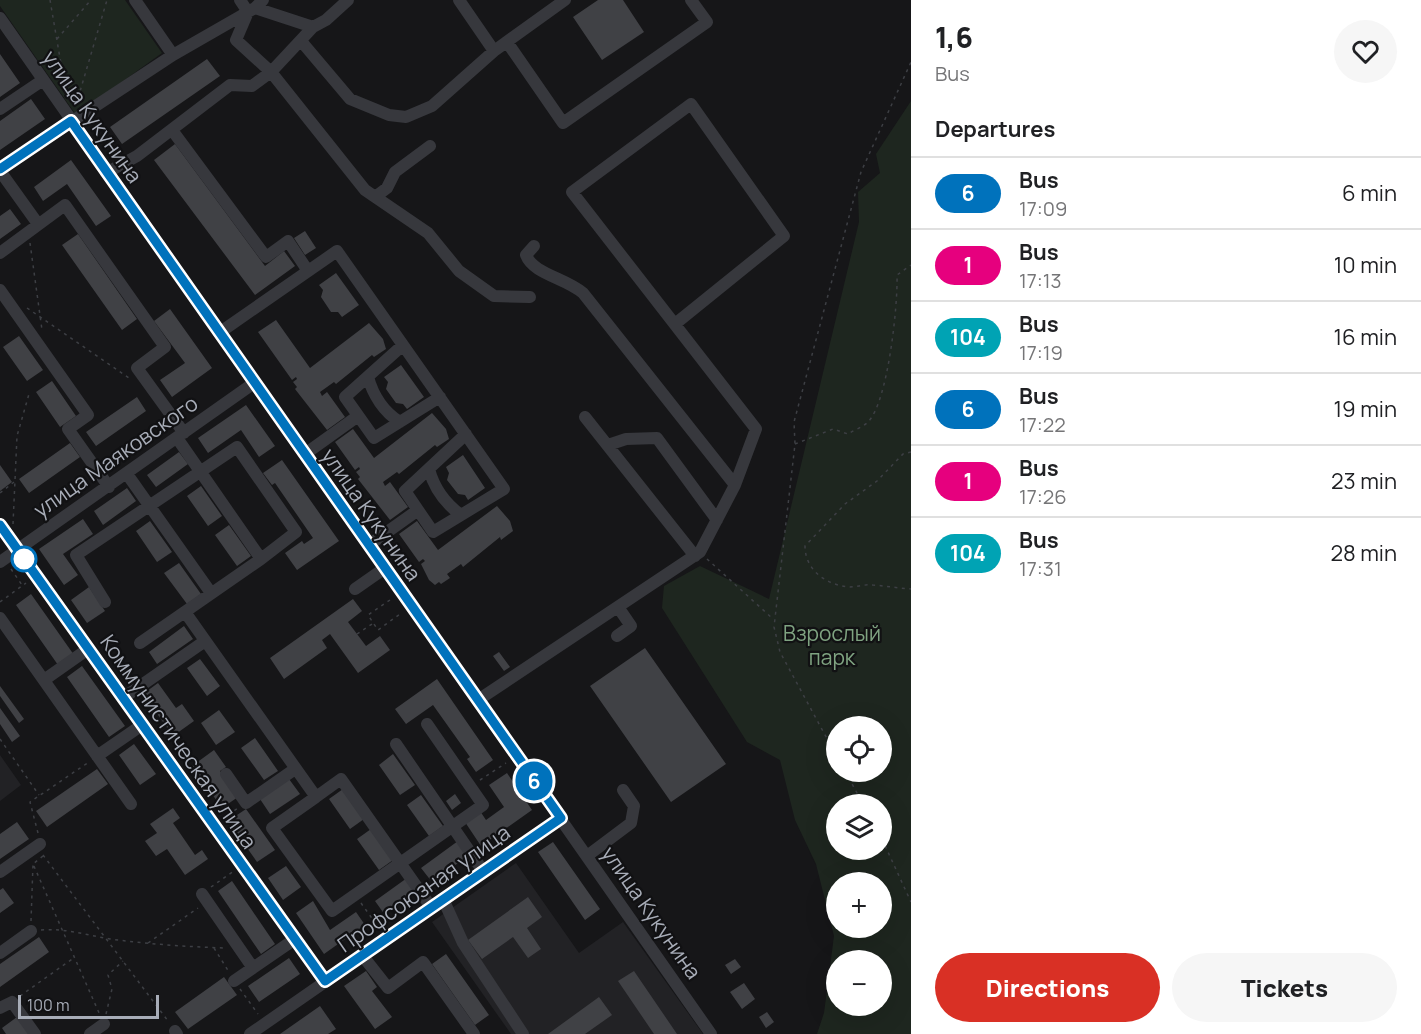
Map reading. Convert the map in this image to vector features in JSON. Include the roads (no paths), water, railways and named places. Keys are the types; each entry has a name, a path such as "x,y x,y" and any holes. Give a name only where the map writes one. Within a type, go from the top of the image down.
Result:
{"street":[{"path":"135,0 173,55"},
{"path":"240,0 314,27"},
{"path":"106,173 137,156 230,85 252,86 271,72 314,27 326,20 348,0"},
{"path":"459,0 494,51"},
{"path":"301,40 350,99 388,115 406,117 432,106 494,51 566,0"},
{"path":"507,42 563,123 707,22 691,0"},
{"path":"33,228 0,170 173,55 256,7"},
{"path":"256,7 236,40 271,72 365,190 428,233 459,271 494,296 530,297"},
{"name":"улица Кукунина","path":"0,18 106,173 711,1034"},
{"path":"0,110 42,80"},
{"path":"478,700 697,554 735,485 756,429 572,192 691,104 784,236 675,324"},
{"path":"172,130 266,257 288,241 308,271"},
{"path":"375,197 387,188 395,172 430,146"},
{"path":"0,253 65,205 165,347 137,368 200,472 261,559"},
{"path":"534,246 526,255 533,267 571,282 583,293 735,485"},
{"path":"219,333 337,251 466,434 504,489 433,532 405,491 466,434"},
{"path":"0,290 87,415 68,429 109,487"},
{"path":"403,345 345,397 358,416 374,438 440,397"},
{"path":"368,377 377,398 389,415 400,422"},
{"name":"улица Маяковского","path":"2,561 15,546 109,487 254,382"},
{"path":"305,454 358,416"},
{"path":"585,417 697,554"},
{"path":"608,445 626,438 657,438 717,520"},
{"path":"105,602 76,555 237,447 296,532 140,643"},
{"path":"429,469 433,482 451,508 461,515"},
{"path":"127,474 211,593"},
{"path":"369,545 418,510"},
{"name":"Коммунистическая улица","path":"0,525 325,981"},
{"path":"354,589 385,568"},
{"path":"617,636 631,626 618,607"},
{"path":"185,612 316,797"},
{"path":"0,618 131,804"},
{"path":"123,698 205,640"},
{"path":"44,680 88,649"},
{"path":"427,724 483,805 401,863 332,911 272,828 341,779 401,863 431,907"},
{"path":"97,756 142,725"},
{"path":"396,744 483,872"},
{"path":"226,774 246,802 295,769"},
{"path":"587,856 631,823 634,806 623,790"},
{"name":"Профсоюзная улица","path":"250,1034 561,818"},
{"path":"0,872 42,850"},
{"path":"202,894 253,968"},
{"path":"443,899 463,942 523,1034"},
{"path":"0,953 31,931"},
{"path":"234,981 295,939"},
{"path":"362,955 388,988 423,962 474,1034"},
{"path":"0,1008 12,1002 35,1034"},
{"path":"90,1034 104,1024"}],"park label":[{"name":"Взрослый парк","path":"832,646"}]}
